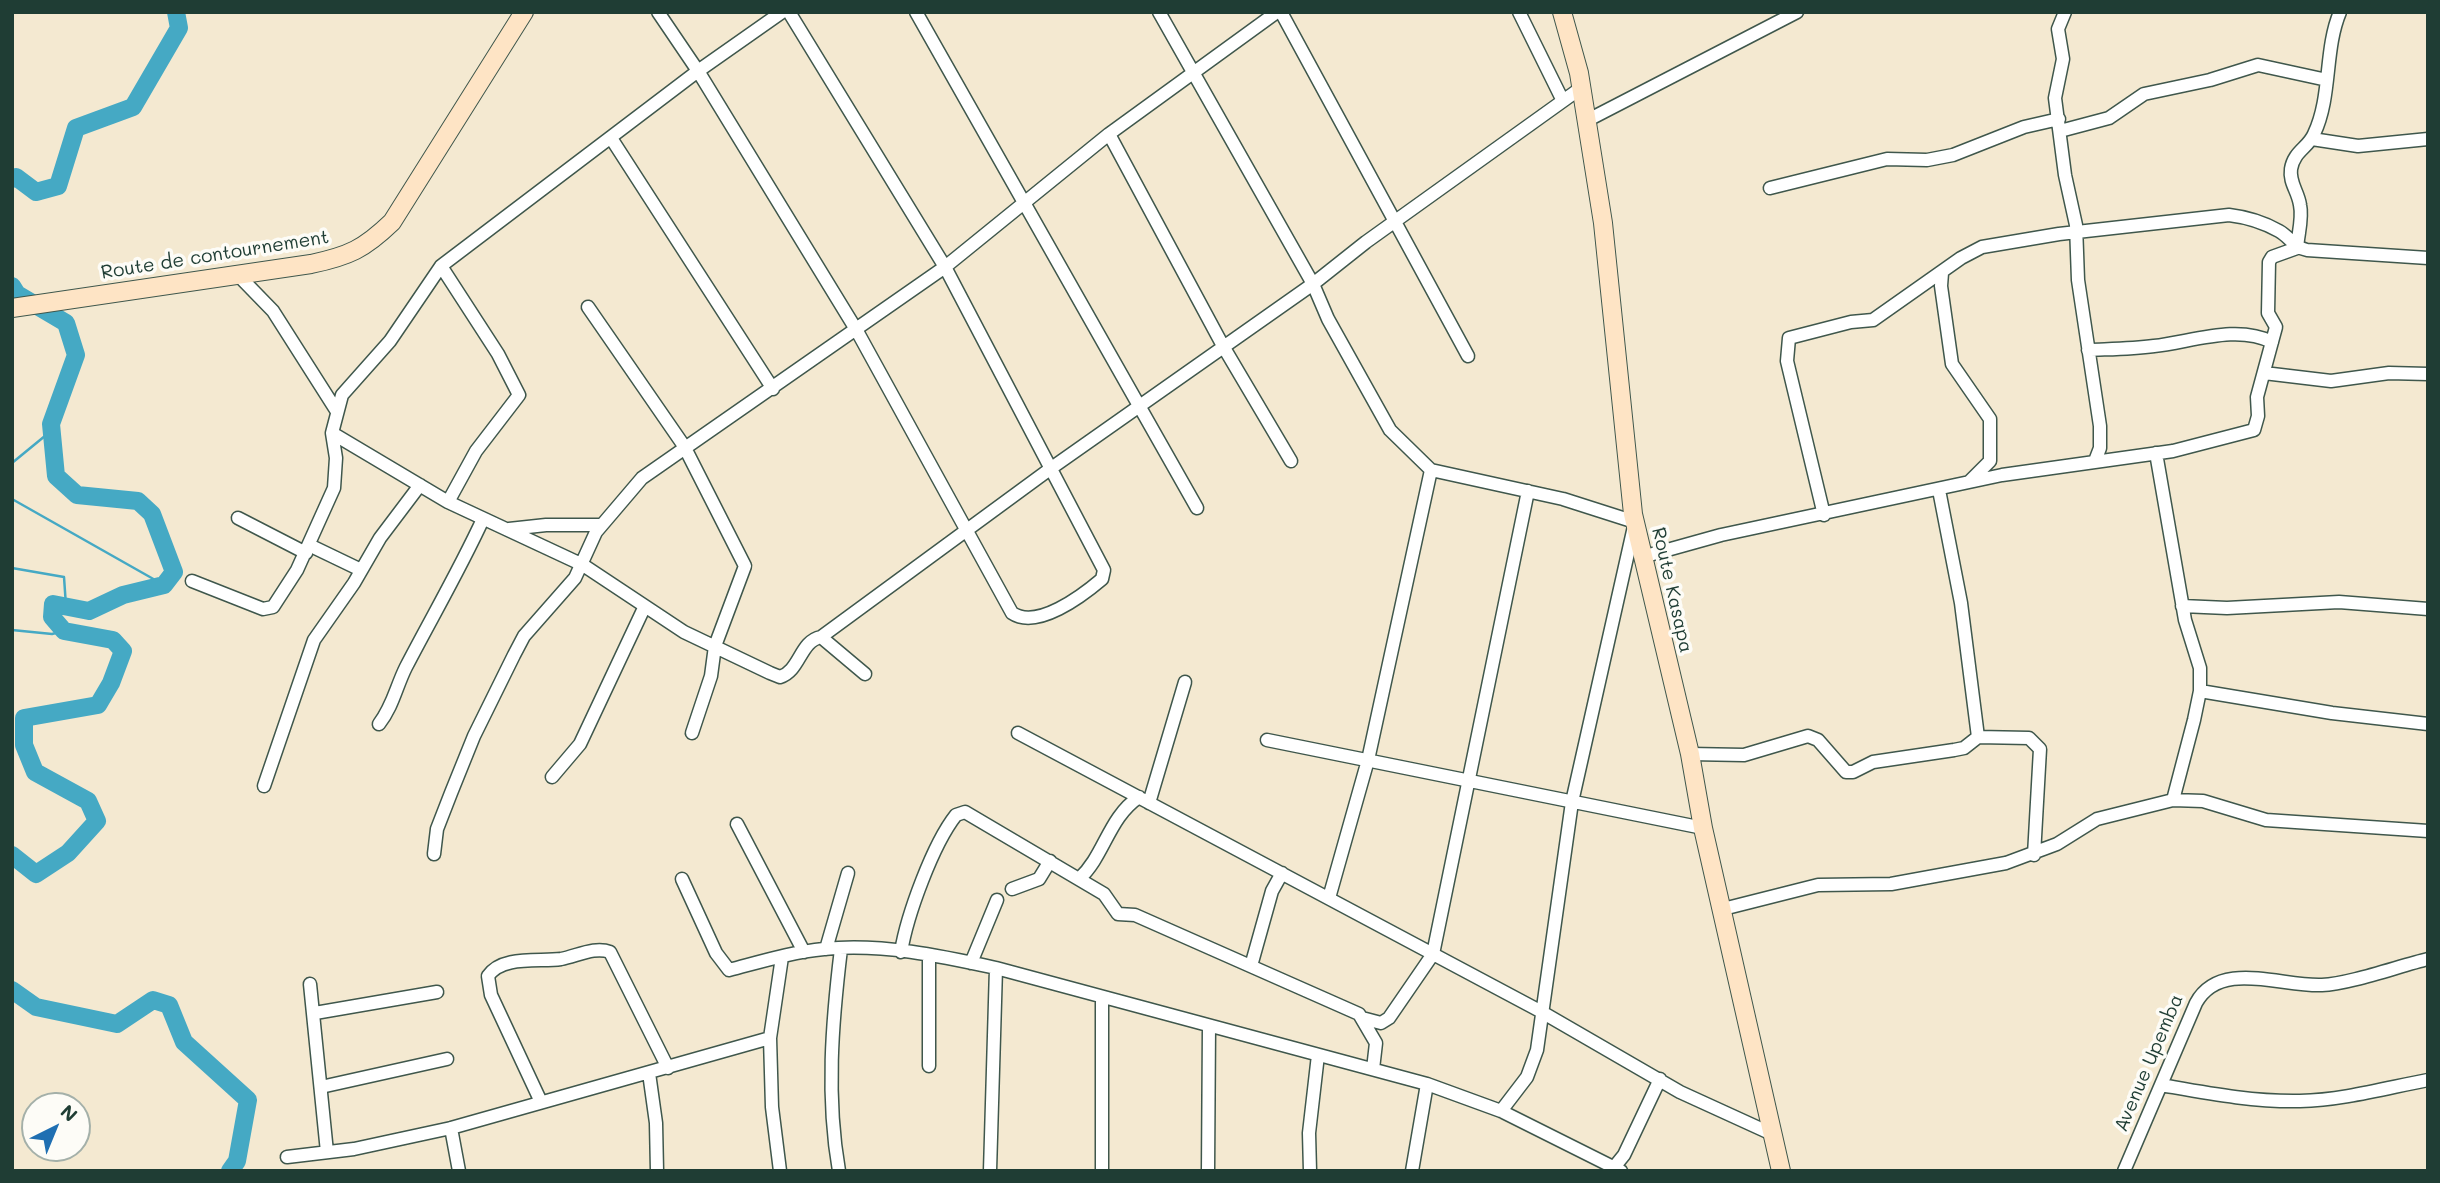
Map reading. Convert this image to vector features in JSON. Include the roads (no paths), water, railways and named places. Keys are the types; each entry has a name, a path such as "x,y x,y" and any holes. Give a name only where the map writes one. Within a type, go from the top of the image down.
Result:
{"main road":[{"name":"Route de contournement","path":"12,308 239,275 345,256 369,244 392,222 524,12"},
{"name":"Route Kasapa","path":"1562,12 1581,88 1603,223 1635,522 1690,754 1703,828 1782,1171"}],"street":[{"path":"658,12 698,71 857,331 1012,613 1018,618 1028,619 1046,613 1088,591 1102,579 1104,570 945,267 789,12"},
{"path":"192,581 269,609 279,598 307,549 336,476 332,433 342,395 390,341 441,266 698,71 782,12"},
{"path":"916,12 1197,508"},
{"path":"1159,12 1313,284 1328,319 1390,429 1431,470 1528,491 1635,522 1572,802 1540,1011 1540,1037 1533,1064 1501,1111"},
{"path":"434,854 437,829 474,736 524,636 555,603 583,565 602,524 642,478 684,446 773,389 945,267 1024,200 1109,134 1279,12 1396,220 1468,356"},
{"path":"1519,12 1562,99"},
{"path":"1587,121 1797,12"},
{"path":"2065,12 2058,29 2063,60 2055,98 2076,233 2078,280 2100,426 2100,448 2095,461"},
{"path":"2297,248 2301,208 2290,178 2291,165 2296,153 2312,139 2328,80 2332,32 2340,12"},
{"path":"1770,188 1887,159 1927,160 1953,155 2024,127 2109,118 2144,94 2210,80 2258,65 2328,80"},
{"path":"332,433 448,502 583,565 644,608 684,632 780,677 790,672 810,642 1223,345 1313,284 1396,220 1581,88"},
{"path":"1109,134 1223,345 1291,461"},
{"path":"611,138 773,389"},
{"path":"2312,139 2358,146 2428,139"},
{"path":"1824,515 1787,361 1789,338 1851,322 1873,320 1961,258 1982,247 2229,215 2246,217 2280,232 2297,248"},
{"path":"1642,557 1721,535 1939,489 2095,461 2157,453 2254,430 2258,416 2257,397 2276,327 2267,313 2269,262 2272,257 2297,248 2428,258"},
{"path":"441,266 498,354 519,395 475,451 448,502"},
{"path":"1942,273 1941,286 1952,364 1986,411 1991,425 1990,461 1966,484"},
{"path":"239,275 273,311 336,410"},
{"path":"588,307 684,446 745,566 715,646 711,676 692,733"},
{"path":"2088,350 2153,347 2221,335 2256,334 2272,342"},
{"path":"2264,373 2331,380 2389,373 2428,374"},
{"path":"2157,453 2182,606 2200,668 2200,691 2174,800"},
{"path":"1329,898 1368,760 1431,470"},
{"path":"264,786 314,640 380,538 420,485"},
{"path":"1939,489 1961,603 1978,737"},
{"path":"901,952 911,910 956,815 965,812 1106,896 1118,914 1135,915 1362,1018 1381,1023 1389,1018 1433,954 1528,491"},
{"path":"238,518 361,570"},
{"path":"379,724 391,708 404,671 461,567 483,519"},
{"path":"508,529 547,524 602,524"},
{"path":"2182,606 2227,608 2339,602 2428,610"},
{"path":"551,777 580,744 626,639 644,608"},
{"path":"821,636 865,674"},
{"path":"1079,879 1097,859 1120,813 1144,800 1185,682"},
{"path":"2200,691 2332,713 2428,724"},
{"path":"1018,733 1540,1011 1731,1118 1772,1134"},
{"path":"1690,754 1744,755 1808,736 1818,740 1846,772 1853,772 1873,762 1964,748 1978,737 2029,738 2040,749 2034,855"},
{"path":"1267,740 1703,828"},
{"path":"1723,909 1818,885 1891,884 2034,855 2097,819 2174,800 2203,801 2266,820 2428,831"},
{"path":"737,824 804,952"},
{"path":"1012,889 1039,879 1050,862"},
{"path":"825,949 848,873"},
{"path":"1251,966 1272,891 1282,873"},
{"path":"682,879 725,968 729,970 825,949 929,955 996,968 1427,1084 1501,1111 1615,1169 1660,1079"},
{"path":"971,963 997,900"},
{"path":"839,1171 832,1124 831,1066 841,949"},
{"path":"541,1102 491,995 488,976 491,971 510,963 561,959 600,950 610,952 668,1068"},
{"path":"929,955 929,1066"},
{"path":"780,1171 772,1107 770,1038 782,957"},
{"name":"Avenue Upemba","path":"2124,1171 2196,1003 2202,991 2212,984 2253,979 2323,985 2428,959"},
{"path":"990,1171 996,968"},
{"path":"310,984 327,1152"},
{"path":"315,1013 437,992"},
{"path":"1102,997 1102,1171"},
{"path":"1362,1018 1377,1048 1373,1069"},
{"path":"1208,1171 1209,1026"},
{"path":"287,1157 451,1128 770,1038"},
{"path":"1310,1171 1309,1133 1318,1055"},
{"path":"321,1087 447,1059"},
{"path":"649,1073 656,1123 657,1171"},
{"path":"2161,1085 2235,1098 2301,1101 2357,1095 2428,1080"},
{"path":"1412,1171 1427,1084"},
{"path":"451,1128 459,1171"}],"waterway":[{"path":"12,179 16,177 36,192 58,186 76,128 133,107 179,28 176,12"},
{"path":"12,286 17,294 66,323 76,355 51,424 56,476 77,495 138,501 152,514 174,572 164,585 123,595 89,611 53,604 52,617 64,631 113,640 123,651 111,683 98,705 24,718 24,745 35,772 88,801 97,821 68,853 36,874 12,855"},
{"path":"12,463 51,431"},
{"path":"12,499 164,585"},
{"path":"12,568 64,577 66,606"},
{"path":"12,630 52,634 64,631"},
{"path":"12,990 36,1007 117,1024 153,1000 169,1005 184,1042 248,1100 237,1161 230,1171"}]}
